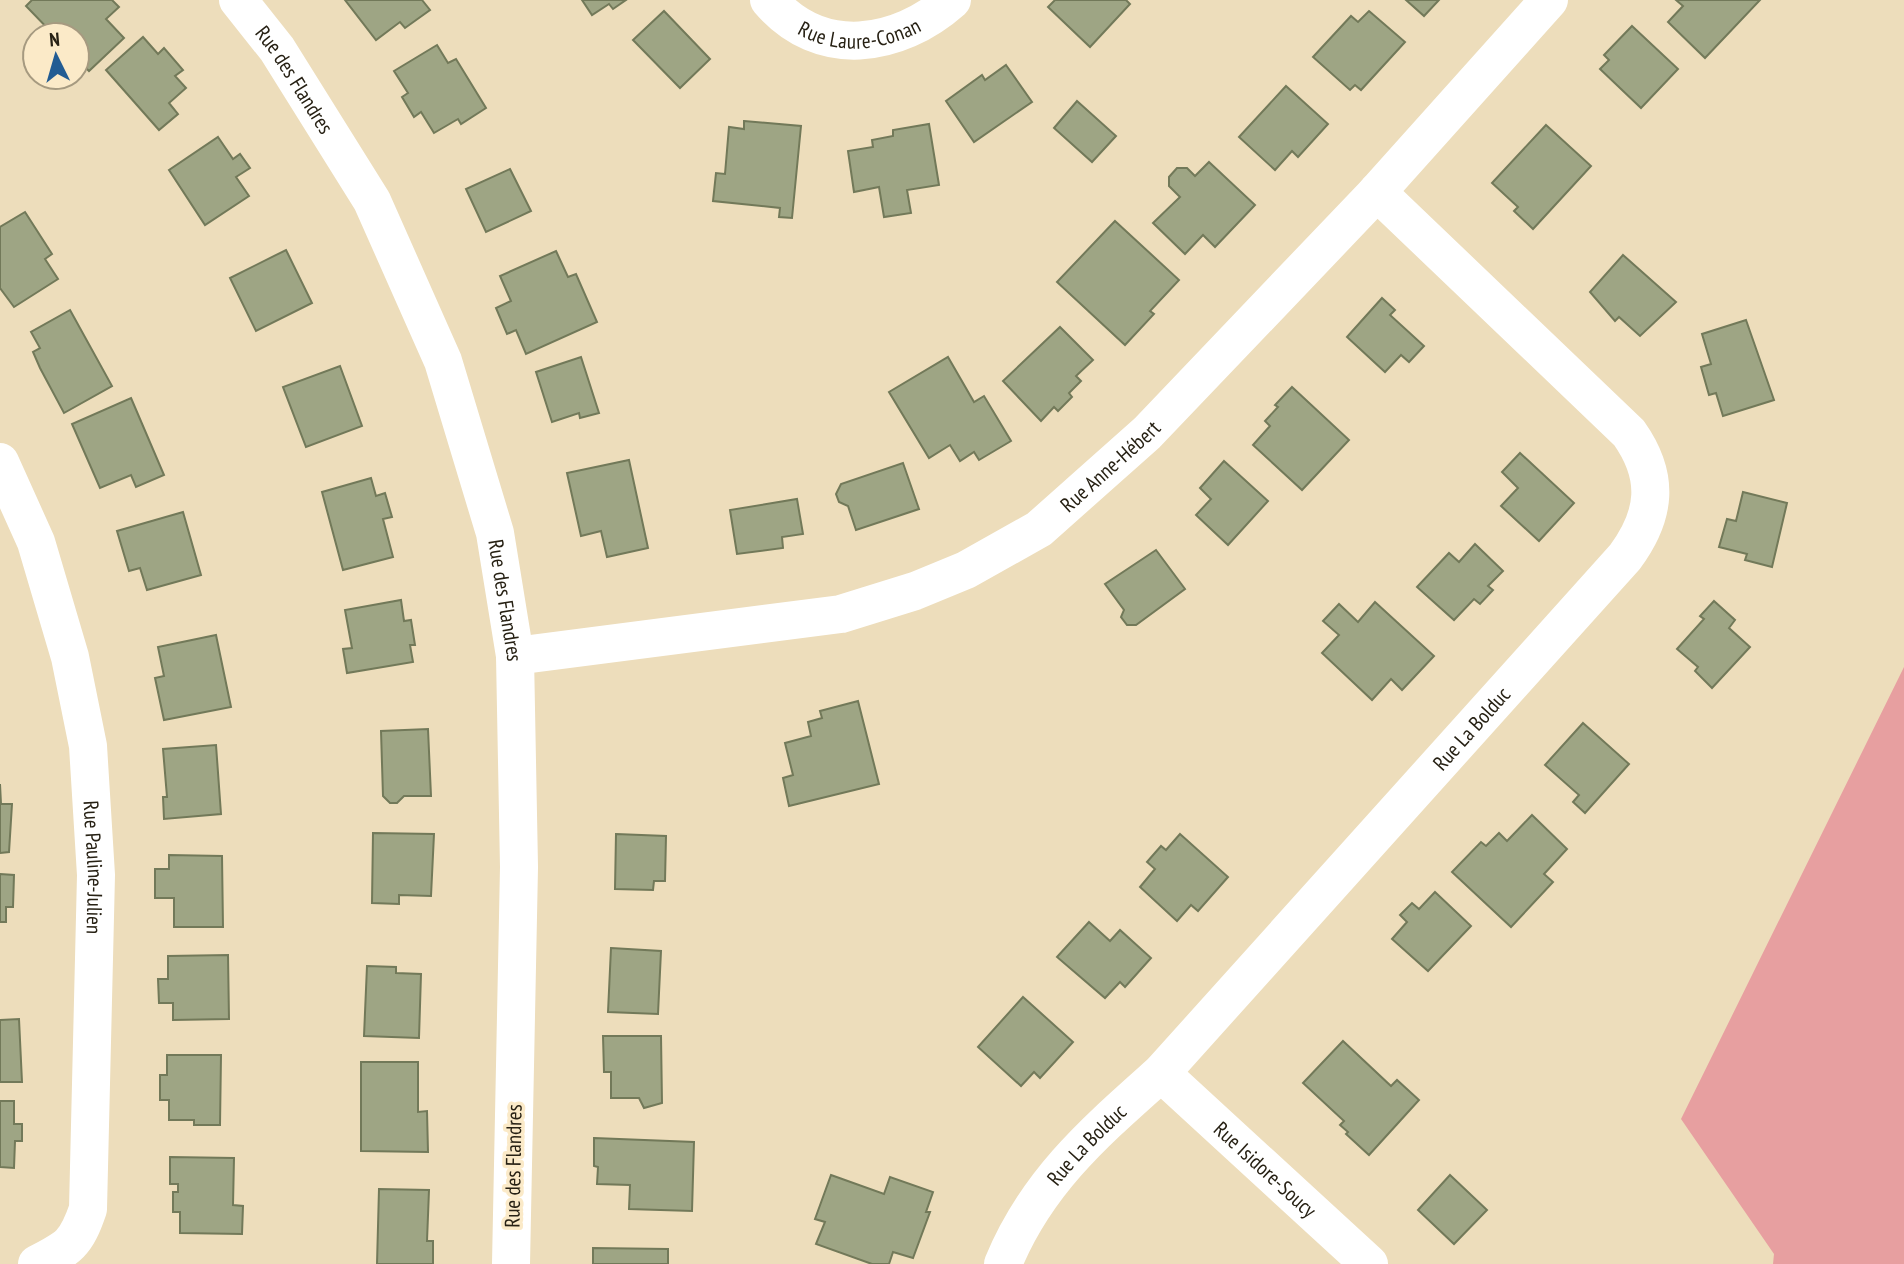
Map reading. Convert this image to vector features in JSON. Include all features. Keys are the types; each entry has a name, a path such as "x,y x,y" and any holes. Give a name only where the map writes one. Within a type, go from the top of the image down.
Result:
{"street":[{"name":"Rue des Flandres","path":"237,0 277,49 372,201 443,361 495,533 515,656 519,867 511,1264"},
{"name":"Rue Laure-Conan","path":"769,0 803,27 831,39 860,42 892,37 918,26 952,0"},
{"name":"Rue Anne-Hébert","path":"515,656 841,614 915,592 1004,551 1039,529 1147,433 1377,192 1549,0"},
{"name":"Rue La Bolduc","path":"1003,1264 1027,1211 1062,1167 1084,1142 1161,1073 1638,540 1652,498 1642,451 1629,433 1377,192"},
{"name":"Rue Pauline-Julien","path":"0,462 36,542 71,657 88,746 96,875 88,1209 79,1236 60,1253 37,1264"},
{"name":"Rue Isidore-Soucy","path":"1161,1073 1369,1264"}],"shaded area":[{"path":"1904,667 1904,1264 1773,1264 1774,1254 1681,1119"}],"building":[{"path":"32,0 112,0 119,7 106,19 124,38 91,69 91,21 40,21 26,6"},
{"path":"345,0 422,0 430,10 405,28 400,22 376,40"},
{"path":"582,0 626,0 613,9 609,4 592,15"},
{"path":"1055,0 1126,0 1130,4 1090,47 1048,7"},
{"path":"1406,0 1439,0 1424,16"},
{"path":"1676,0 1760,0 1705,58 1668,22 1683,6"},
{"path":"664,11 710,59 680,88 633,40"},
{"path":"1369,11 1405,42 1361,90 1355,85 1350,90 1313,57 1351,16 1358,22"},
{"path":"1632,26 1678,69 1641,108 1600,69 1609,60 1604,55"},
{"path":"143,37 158,54 164,48 183,70 175,76 186,88 169,103 178,114 159,130 106,70"},
{"path":"437,45 448,63 456,59 486,108 461,124 458,119 434,133 421,112 414,117 402,97 408,93 394,71"},
{"path":"1006,65 1032,102 974,142 946,101 982,75 985,80"},
{"path":"1286,86 1328,124 1298,157 1292,151 1275,170 1239,137"},
{"path":"1077,101 1116,136 1092,162 1054,128"},
{"path":"744,121 801,126 792,218 779,217 780,208 713,201 716,173 725,174 729,127 744,129"},
{"path":"929,124 939,185 907,190 911,213 884,217 879,187 854,192 848,151 873,147 872,140 893,136 893,130"},
{"path":"1546,125 1591,166 1533,229 1514,211 1518,207 1492,183"},
{"path":"218,137 233,159 240,154 250,168 236,177 249,196 205,225 169,170"},
{"path":"1209,162 1255,205 1215,247 1203,235 1185,254 1153,223 1180,197 1169,186 1169,177 1177,168 1187,168 1195,176"},
{"path":"510,169 531,211 486,232 466,189"},
{"path":"25,212 52,254 45,259 58,279 14,307 0,288 0,227"},
{"path":"1115,221 1179,280 1150,311 1154,314 1125,345 1057,282"},
{"path":"286,250 312,303 256,331 230,278"},
{"path":"556,251 568,277 576,274 597,322 526,354 516,330 507,334 496,308 511,301 500,276"},
{"path":"1623,255 1676,302 1640,336 1619,317 1615,321 1590,292"},
{"path":"1382,298 1395,310 1390,315 1424,346 1409,362 1401,355 1385,372 1347,337"},
{"path":"70,310 112,386 64,413 33,352 40,348 31,332"},
{"path":"1746,320 1774,400 1723,416 1716,393 1709,395 1701,367 1711,364 1702,334"},
{"path":"1060,327 1093,360 1076,376 1081,381 1069,393 1072,397 1058,411 1054,407 1041,421 1003,381"},
{"path":"581,357 599,413 580,418 579,413 552,422 536,372"},
{"path":"948,357 974,402 984,396 1011,441 979,460 974,452 960,461 950,445 929,458 889,392"},
{"path":"340,366 362,426 306,447 283,387"},
{"path":"1292,387 1349,440 1302,490 1253,445 1270,426 1265,421 1278,407 1275,405"},
{"path":"131,398 164,475 136,487 131,475 100,488 72,424"},
{"path":"1520,453 1574,503 1539,541 1501,506 1518,488 1502,472"},
{"path":"629,460 648,548 607,557 601,531 581,536 567,473"},
{"path":"1224,461 1268,501 1228,545 1196,515 1211,499 1200,488"},
{"path":"903,463 919,509 856,530 848,506 839,502 836,494 841,484"},
{"path":"371,478 376,496 385,493 392,517 383,519 393,557 343,570 322,492"},
{"path":"1743,492 1787,503 1772,567 1745,560 1747,554 1719,547 1727,519 1736,521"},
{"path":"797,499 803,534 782,537 783,548 737,554 730,510"},
{"path":"183,512 201,575 147,590 140,568 129,571 117,531"},
{"path":"1475,544 1503,571 1488,586 1493,590 1480,604 1474,599 1454,620 1417,587 1449,553 1459,562"},
{"path":"1156,550 1185,589 1136,625 1127,625 1121,617 1124,610 1105,584"},
{"path":"401,600 404,621 411,620 415,645 410,645 413,662 347,673 343,649 352,648 345,610"},
{"path":"1714,601 1735,620 1729,628 1750,647 1712,688 1695,671 1698,667 1677,649 1704,619 1700,616"},
{"path":"1375,602 1434,656 1402,690 1391,679 1372,700 1322,653 1339,635 1323,621 1339,604 1358,622"},
{"path":"216,635 231,707 164,720 155,678 164,676 158,647"},
{"path":"858,701 879,784 789,806 783,778 793,775 785,743 811,736 808,722 822,718 820,711"},
{"path":"1583,723 1629,764 1585,813 1573,802 1579,795 1545,765"},
{"path":"428,729 431,796 404,796 397,803 390,803 383,796 381,731"},
{"path":"216,745 221,814 164,819 163,797 167,797 163,749"},
{"path":"0,784 1,804 12,804 9,852 0,853"},
{"path":"1532,815 1567,849 1544,874 1553,882 1511,927 1452,872 1481,842 1486,846 1499,833 1507,841"},
{"path":"373,833 434,834 431,896 399,895 399,904 372,903"},
{"path":"616,834 666,836 665,881 654,881 653,890 615,889"},
{"path":"1180,834 1228,877 1198,911 1191,905 1177,921 1140,887 1155,869 1147,862 1161,846 1166,850"},
{"path":"169,855 222,856 223,927 174,927 174,898 155,898 155,869 169,869"},
{"path":"0,874 14,875 13,907 6,907 6,922 0,922"},
{"path":"1435,892 1471,926 1428,971 1392,939 1407,922 1400,915 1412,903 1419,909"},
{"path":"1089,922 1110,941 1120,930 1151,958 1125,987 1120,982 1105,998 1057,957"},
{"path":"611,948 661,951 658,1014 608,1012"},
{"path":"228,955 229,1019 173,1020 173,1003 159,1003 158,979 168,979 168,956"},
{"path":"367,966 396,967 396,973 421,974 419,1038 364,1036"},
{"path":"1023,997 1073,1042 1040,1078 1034,1072 1021,1086 978,1047"},
{"path":"19,1019 22,1082 0,1082 0,1020"},
{"path":"603,1036 661,1036 662,1103 644,1108 639,1098 611,1098 611,1072 604,1072"},
{"path":"1343,1041 1391,1086 1397,1080 1419,1100 1369,1155 1346,1134 1348,1132 1340,1125 1344,1121 1303,1083"},
{"path":"167,1055 221,1055 220,1125 194,1125 194,1120 169,1120 169,1100 160,1100 160,1075 167,1075"},
{"path":"361,1062 418,1062 418,1112 427,1111 428,1152 361,1151"},
{"path":"0,1101 14,1101 14,1124 22,1124 22,1141 15,1141 14,1168 0,1167"},
{"path":"594,1138 694,1142 692,1211 629,1209 630,1185 597,1184 598,1167 594,1166"},
{"path":"170,1157 234,1158 233,1205 243,1206 242,1234 180,1233 180,1212 173,1212 173,1192 178,1192 178,1184 170,1184"},
{"path":"831,1175 884,1194 890,1177 933,1192 926,1212 930,1212 913,1258 893,1252 889,1264 872,1264 816,1244 825,1222 815,1219"},
{"path":"1450,1175 1487,1210 1454,1244 1418,1210"},
{"path":"379,1189 429,1190 427,1241 433,1241 433,1264 377,1264"},
{"path":"593,1248 668,1249 668,1264 593,1264"}]}
